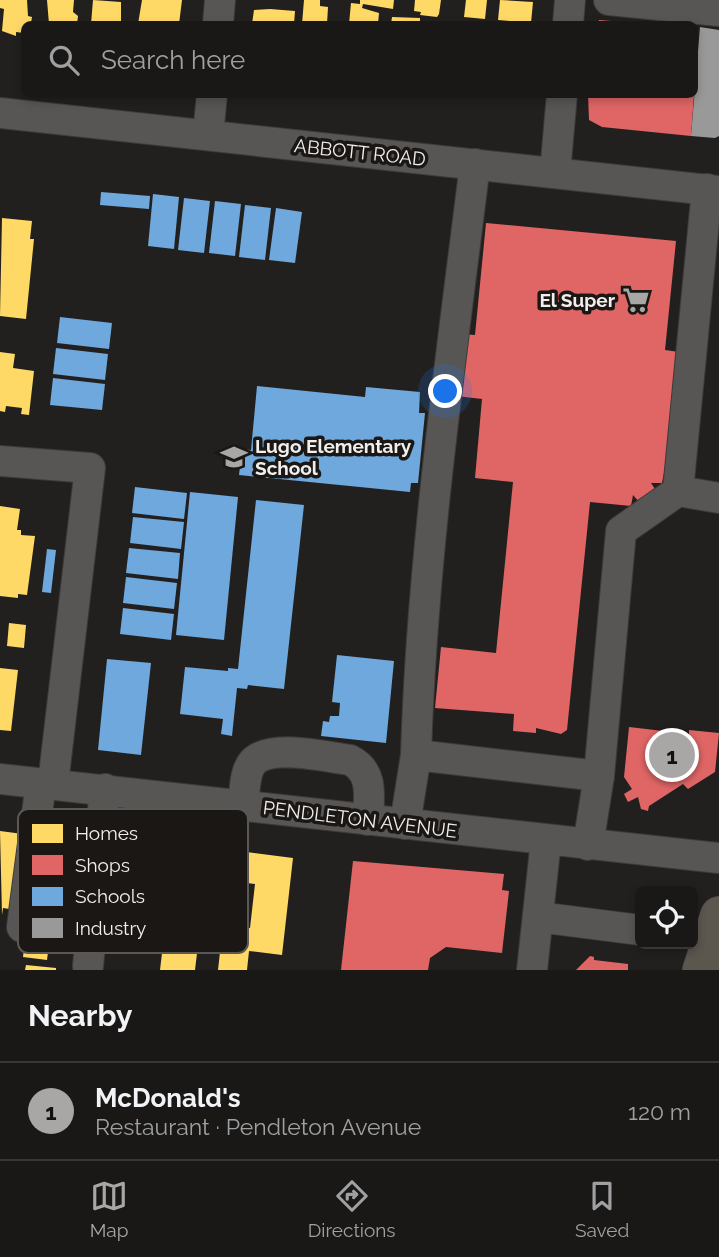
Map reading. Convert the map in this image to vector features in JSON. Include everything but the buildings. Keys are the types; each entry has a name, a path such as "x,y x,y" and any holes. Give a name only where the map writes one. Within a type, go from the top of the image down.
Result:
{"main road":[{"path":"701,970 719,915"}],"street":[{"path":"218,21 220,0"},
{"path":"568,21 570,0"},
{"path":"609,0 719,11"},
{"path":"208,135 212,98"},
{"path":"555,173 562,98"},
{"name":"ABBOTT ROAD","path":"0,113 713,190"},
{"path":"405,824 416,755 421,640 475,164"},
{"path":"678,491 713,190"},
{"path":"0,461 90,468 43,809"},
{"path":"588,845 599,776 621,531 678,491 719,498"},
{"path":"243,805 247,773 253,763 276,751 350,760 359,765 367,776 368,820"},
{"path":"416,755 599,776"},
{"name":"PENDLETON AVENUE","path":"0,779 719,858"},
{"path":"103,809 105,789"},
{"path":"533,970 546,840"},
{"path":"538,917 635,929"},
{"path":"88,966 89,953"}],"place":[{"name":"El Super","path":"636,300"},
{"name":"Lugo Elementary School","path":"234,457"},
{"name":"McDonald's","path":"672,755"}]}
